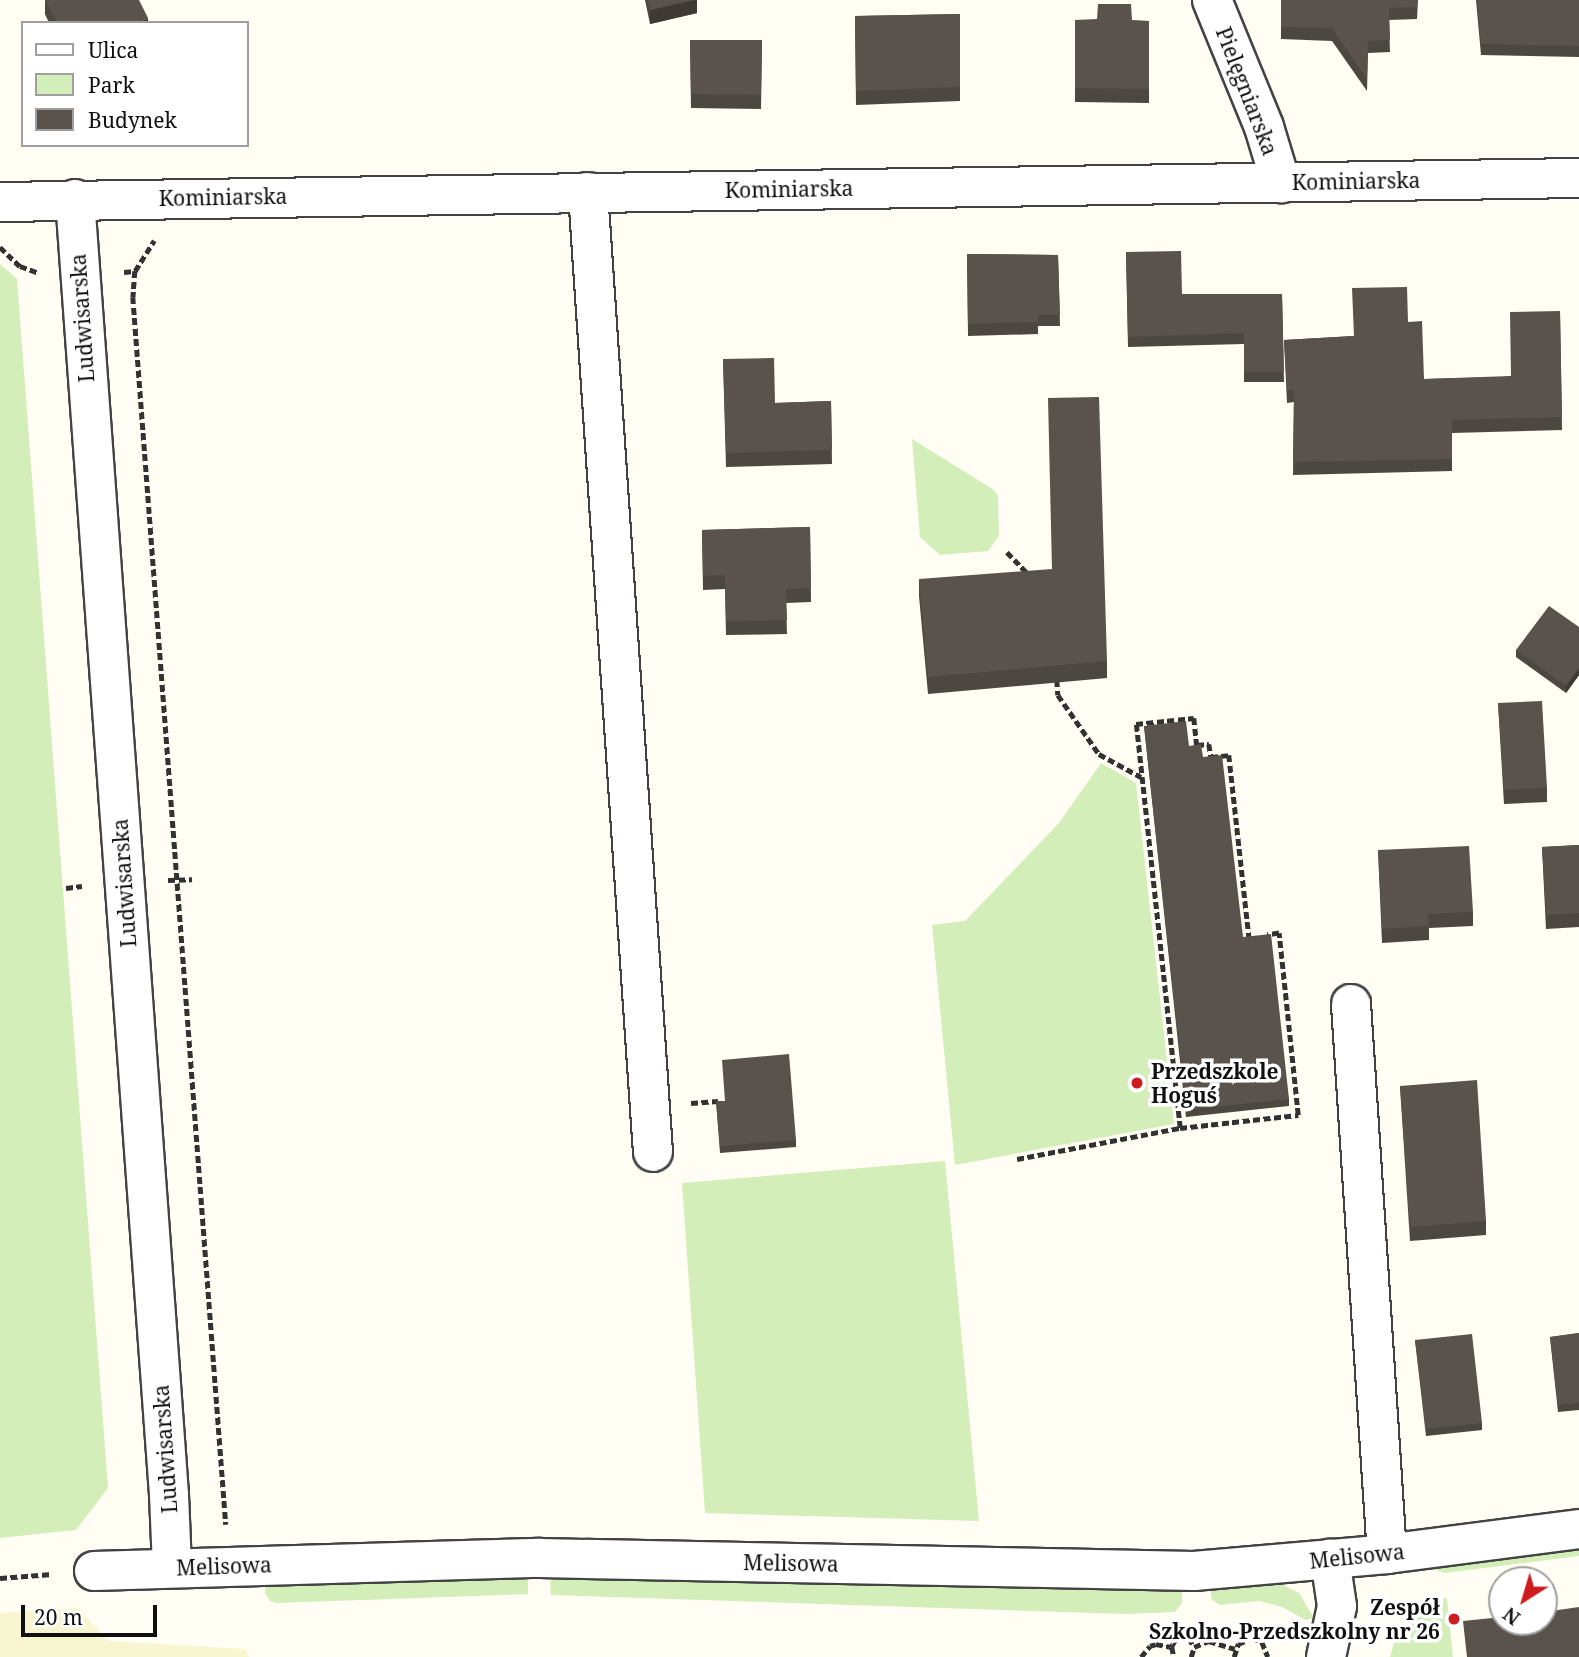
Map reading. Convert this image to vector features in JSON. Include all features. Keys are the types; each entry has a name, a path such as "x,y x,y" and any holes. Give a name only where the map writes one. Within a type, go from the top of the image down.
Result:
{"street":[{"name":"Pielęgniarska","path":"1212,0 1264,127 1281,183"},
{"name":"Kominiarska","path":"0,202 1579,178"},
{"path":"588,192 653,1152"},
{"name":"Ludwisarska","path":"75,199 172,1567"},
{"path":"1351,1004 1387,1554"},
{"name":"Melisowa","path":"94,1571 540,1558 1194,1571 1387,1554 1579,1529"},
{"path":"1326,1657 1337,1606 1330,1559"}],"path":[{"path":"162,198 161,228 135,271 133,297 226,1494 226,1566"},
{"path":"0,247 20,266 48,274"},
{"path":"111,273 135,271"},
{"path":"1007,552 1033,578"},
{"path":"1056,670 1058,695 1096,750 1142,778"},
{"path":"1017,1159 1180,1128 1298,1115 1279,933 1249,937 1229,755 1211,757 1209,744 1197,745 1194,718 1136,724 1180,1128"},
{"path":"0,1577 94,1571"},
{"path":"1142,1657 1150,1646 1172,1646 1182,1636 1189,1638 1194,1647 1191,1657"},
{"path":"1234,1657 1235,1649 1246,1638 1258,1639 1266,1647 1268,1657"},
{"path":"1194,1647 1209,1641 1235,1649"},
{"path":"1172,1646 1174,1657"}],"shaded area":[{"path":"78,1608 108,1641 246,1649 249,1657 0,1657 0,1613"}],"green space":[{"path":"0,264 17,279 108,1488 76,1530 0,1538"},
{"path":"912,439 994,490 998,496 999,536 988,551 940,555 920,537"},
{"path":"1101,763 1136,783 1174,1124 955,1165 932,925 965,921 1059,823"},
{"path":"945,1161 979,1521 705,1513 682,1183"},
{"path":"1579,1546 1579,1556 1445,1573 1433,1569 1432,1566"},
{"path":"519,1571 528,1580 528,1594 277,1603 270,1601 265,1593 265,1580"},
{"path":"559,1572 1182,1589 1182,1603 1175,1612 1125,1614 551,1595 550,1582"},
{"path":"1281,1584 1299,1593 1314,1618 1306,1620 1282,1607 1259,1601 1220,1605 1212,1600 1210,1588"},
{"path":"1447,1598 1453,1657 1390,1657 1394,1643 1412,1619 1436,1600"}],"building":[{"path":"45,0 139,0 148,18 143,21 56,21"},
{"path":"648,0 694,0 650,10"},
{"path":"1281,0 1417,0 1417,7 1389,8 1390,40 1368,41 1367,79 1332,28 1281,27"},
{"path":"1477,0 1579,0 1579,46 1481,44"},
{"path":"1098,4 1131,4 1132,20 1149,21 1149,89 1075,88 1075,20 1097,19"},
{"path":"960,14 960,87 856,91 855,16"},
{"path":"690,40 762,40 761,95 691,94"},
{"path":"1181,251 1182,294 1282,294 1284,372 1244,372 1244,333 1128,337 1126,252"},
{"path":"967,254 1058,255 1060,315 1038,315 1038,322 968,324"},
{"path":"1407,287 1408,322 1422,321 1424,379 1511,376 1510,312 1560,311 1562,417 1452,420 1452,459 1293,462 1294,390 1287,390 1284,340 1354,336 1352,288"},
{"path":"774,358 775,403 831,401 832,450 726,453 723,359"},
{"path":"1099,397 1107,661 928,677 919,579 1052,569 1048,398"},
{"path":"810,527 811,588 786,589 787,620 726,621 725,575 703,576 702,530"},
{"path":"1549,606 1579,627 1579,668 1566,686 1516,650"},
{"path":"1542,701 1547,788 1504,790 1498,703"},
{"path":"1186,721 1189,746 1201,744 1203,757 1222,755 1243,937 1271,934 1289,1099 1186,1110 1144,726"},
{"path":"1579,845 1579,913 1546,915 1542,847"},
{"path":"1469,846 1473,912 1428,914 1429,926 1382,929 1378,850"},
{"path":"789,1054 796,1140 720,1146 716,1101 725,1101 722,1060"},
{"path":"1477,1080 1486,1221 1410,1227 1400,1086"},
{"path":"1579,1333 1579,1403 1558,1405 1550,1337"},
{"path":"1472,1334 1482,1423 1426,1429 1415,1340"},
{"path":"1579,1607 1579,1657 1467,1657 1463,1621 1488,1618 1488,1636 1558,1636 1558,1610"}],"place":[{"name":"Przedszkole Hoguś","path":"1137,1083"},
{"name":"Zespół Szkolno-Przedszkolny nr 26","path":"1454,1619"}]}
